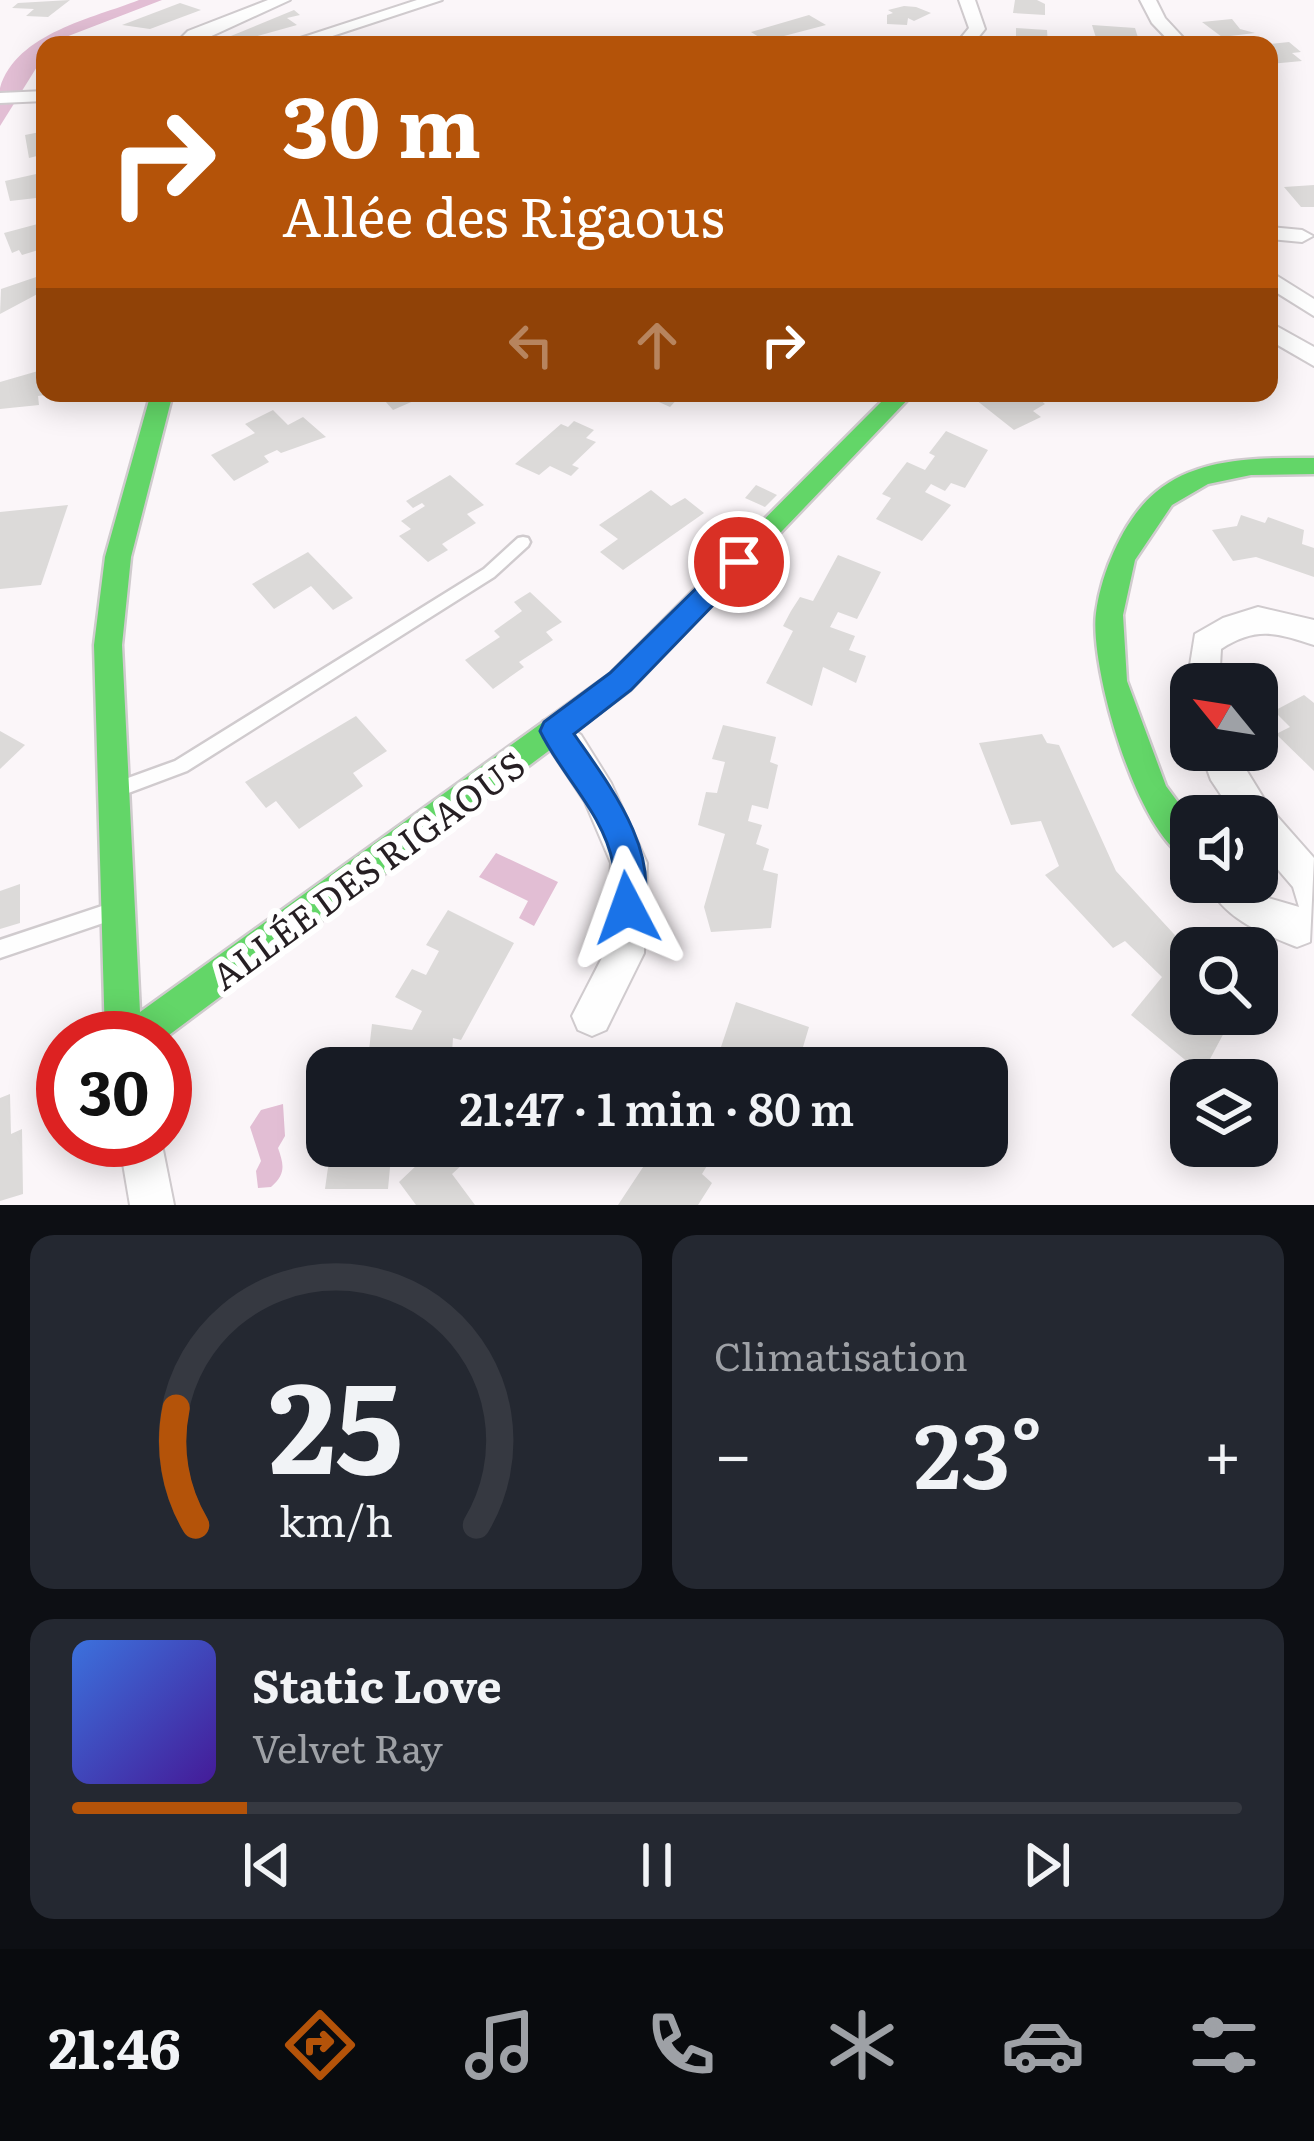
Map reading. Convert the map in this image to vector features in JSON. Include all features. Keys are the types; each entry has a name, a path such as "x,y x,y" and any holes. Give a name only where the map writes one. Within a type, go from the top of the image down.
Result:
{"street":[{"path":"197,36 282,0"},
{"path":"316,36 434,0"},
{"path":"967,0 976,29 970,36"},
{"path":"1148,0 1173,36"},
{"path":"0,98 36,96"},
{"path":"1278,234 1302,236"},
{"path":"1278,284 1314,309"},
{"path":"1278,335 1314,358"},
{"path":"122,1011 108,645 118,557 160,402"},
{"name":"ALLÉE DES RIGAOUS","path":"172,1011 620,682 894,402"},
{"path":"1170,817 1153,793 1113,682 1109,616 1122,558 1163,500 1202,476 1251,467 1314,466"},
{"path":"1205,663 1206,643 1241,620 1283,619 1314,633"},
{"path":"555,731 598,794 629,863 625,953 592,1016"},
{"path":"1278,843 1309,879 1314,899"},
{"path":"1248,903 1298,929 1314,919"},
{"path":"145,1167 152,1205"}],"lane":[{"path":"112,791 182,766 489,573 523,542"},
{"path":"0,949 117,910"}],"shaded area":[{"path":"139,0 162,0 68,36 48,36"},
{"path":"36,43 36,68 0,126 0,88 22,54"},
{"path":"496,853 558,882 534,926 519,918 528,901 479,877"},
{"path":"283,1104 285,1136 278,1148 281,1173 271,1187 258,1188 256,1171 261,1161 250,1127 261,1110"}],"building":[{"path":"70,0 48,17 26,16 34,9 12,8 18,3"},
{"path":"1015,0 1045,4 1045,15 1013,13"},
{"path":"180,3 201,10 150,29 122,25"},
{"path":"904,6 931,13 914,21 908,18 907,25 887,24 887,15 893,13 888,10"},
{"path":"294,10 300,15 287,18 297,25 258,36 231,36"},
{"path":"809,15 826,25 784,36 751,32"},
{"path":"1232,19 1240,29 1255,33 1221,36 1202,22"},
{"path":"1092,25 1135,28 1138,36 1095,36"},
{"path":"1016,28 1047,30 1047,36 1016,36"},
{"path":"1289,42 1301,52 1292,53 1302,61 1278,63 1278,43"},
{"path":"36,133 36,156 29,158 25,135"},
{"path":"36,174 36,198 10,201 5,181"},
{"path":"1314,185 1314,207 1301,207 1284,187"},
{"path":"36,224 36,251 12,253 4,233"},
{"path":"36,277 36,295 0,314 1,289"},
{"path":"36,372 39,405 0,409 0,382"},
{"path":"386,402 411,402 393,410"},
{"path":"979,402 1045,404 1033,411 1041,417 1014,430"},
{"path":"273,410 288,425 303,417 326,437 264,456 269,462 234,481 211,455 255,433 245,424"},
{"path":"574,421 594,430 586,438 596,442 572,465 579,468 571,476 550,466 539,475 515,464 561,424 568,427"},
{"path":"946,431 988,450 965,488 951,483 945,491 931,484 925,492 951,505 922,541 876,519 891,498 882,494 907,462 925,470 935,456 929,453"},
{"path":"450,475 484,505 467,514 476,523 442,544 448,550 428,562 399,536 411,529 401,521 425,506 413,508 406,501"},
{"path":"756,485 777,495 765,507 745,498"},
{"path":"651,490 671,506 685,498 704,513 623,570 600,552 618,539 599,525"},
{"path":"68,505 41,585 0,589 0,512"},
{"path":"1241,515 1265,523 1268,517 1304,530 1302,544 1314,548 1314,577 1256,557 1233,561 1212,530 1237,526"},
{"path":"308,552 353,598 333,610 311,586 274,609 252,584"},
{"path":"838,555 881,572 857,619 838,612 830,627 855,636 849,650 866,656 856,683 823,667 812,706 766,683 793,631 783,626 791,611 800,597 813,601"},
{"path":"530,592 562,622 546,632 553,640 519,662 524,667 493,689 465,660 500,637 494,631 522,611 514,602"},
{"path":"1304,695 1314,703 1314,771 1278,736 1290,727 1278,709"},
{"path":"356,716 387,751 353,773 363,786 299,829 276,801 266,808 245,782"},
{"path":"723,725 776,737 770,762 778,765 768,809 752,805 748,821 762,825 756,844 769,849 763,870 778,874 771,928 711,932 704,907 725,834 698,825 706,792 717,793 725,762 712,759"},
{"path":"0,731 25,745 0,769"},
{"path":"1042,734 1047,743 1059,745 1116,871 1170,930 1170,1035 1223,1035 1210,1059 1184,1059 1131,1015 1162,977 1125,941 1113,948 1045,875 1059,866 1041,821 1011,825 979,743"},
{"path":"20,884 20,923 0,929 0,891"},
{"path":"448,910 514,943 461,1040 453,1038 452,1047 369,1047 372,1024 412,1030 422,1011 395,997 412,969 426,975 439,951 426,945"},
{"path":"736,1002 809,1027 803,1047 721,1047"},
{"path":"10,1094 11,1134 22,1129 23,1194 0,1201 0,1098"},
{"path":"328,1167 390,1167 388,1189 325,1189"},
{"path":"415,1167 460,1167 452,1174 475,1205 416,1205 399,1182"},
{"path":"643,1167 706,1167 702,1174 712,1183 698,1205 618,1205"}],"traffic: fast":[{"path":"122,1011 108,645 118,557 160,402"},
{"path":"172,1011 620,682 894,402"},
{"path":"1170,817 1153,793 1113,681 1109,615 1122,558 1163,499 1201,477 1251,467 1314,466"}],"route":[{"path":"627,908 629,863 598,794 569,745 555,731 620,682 739,562"}]}
